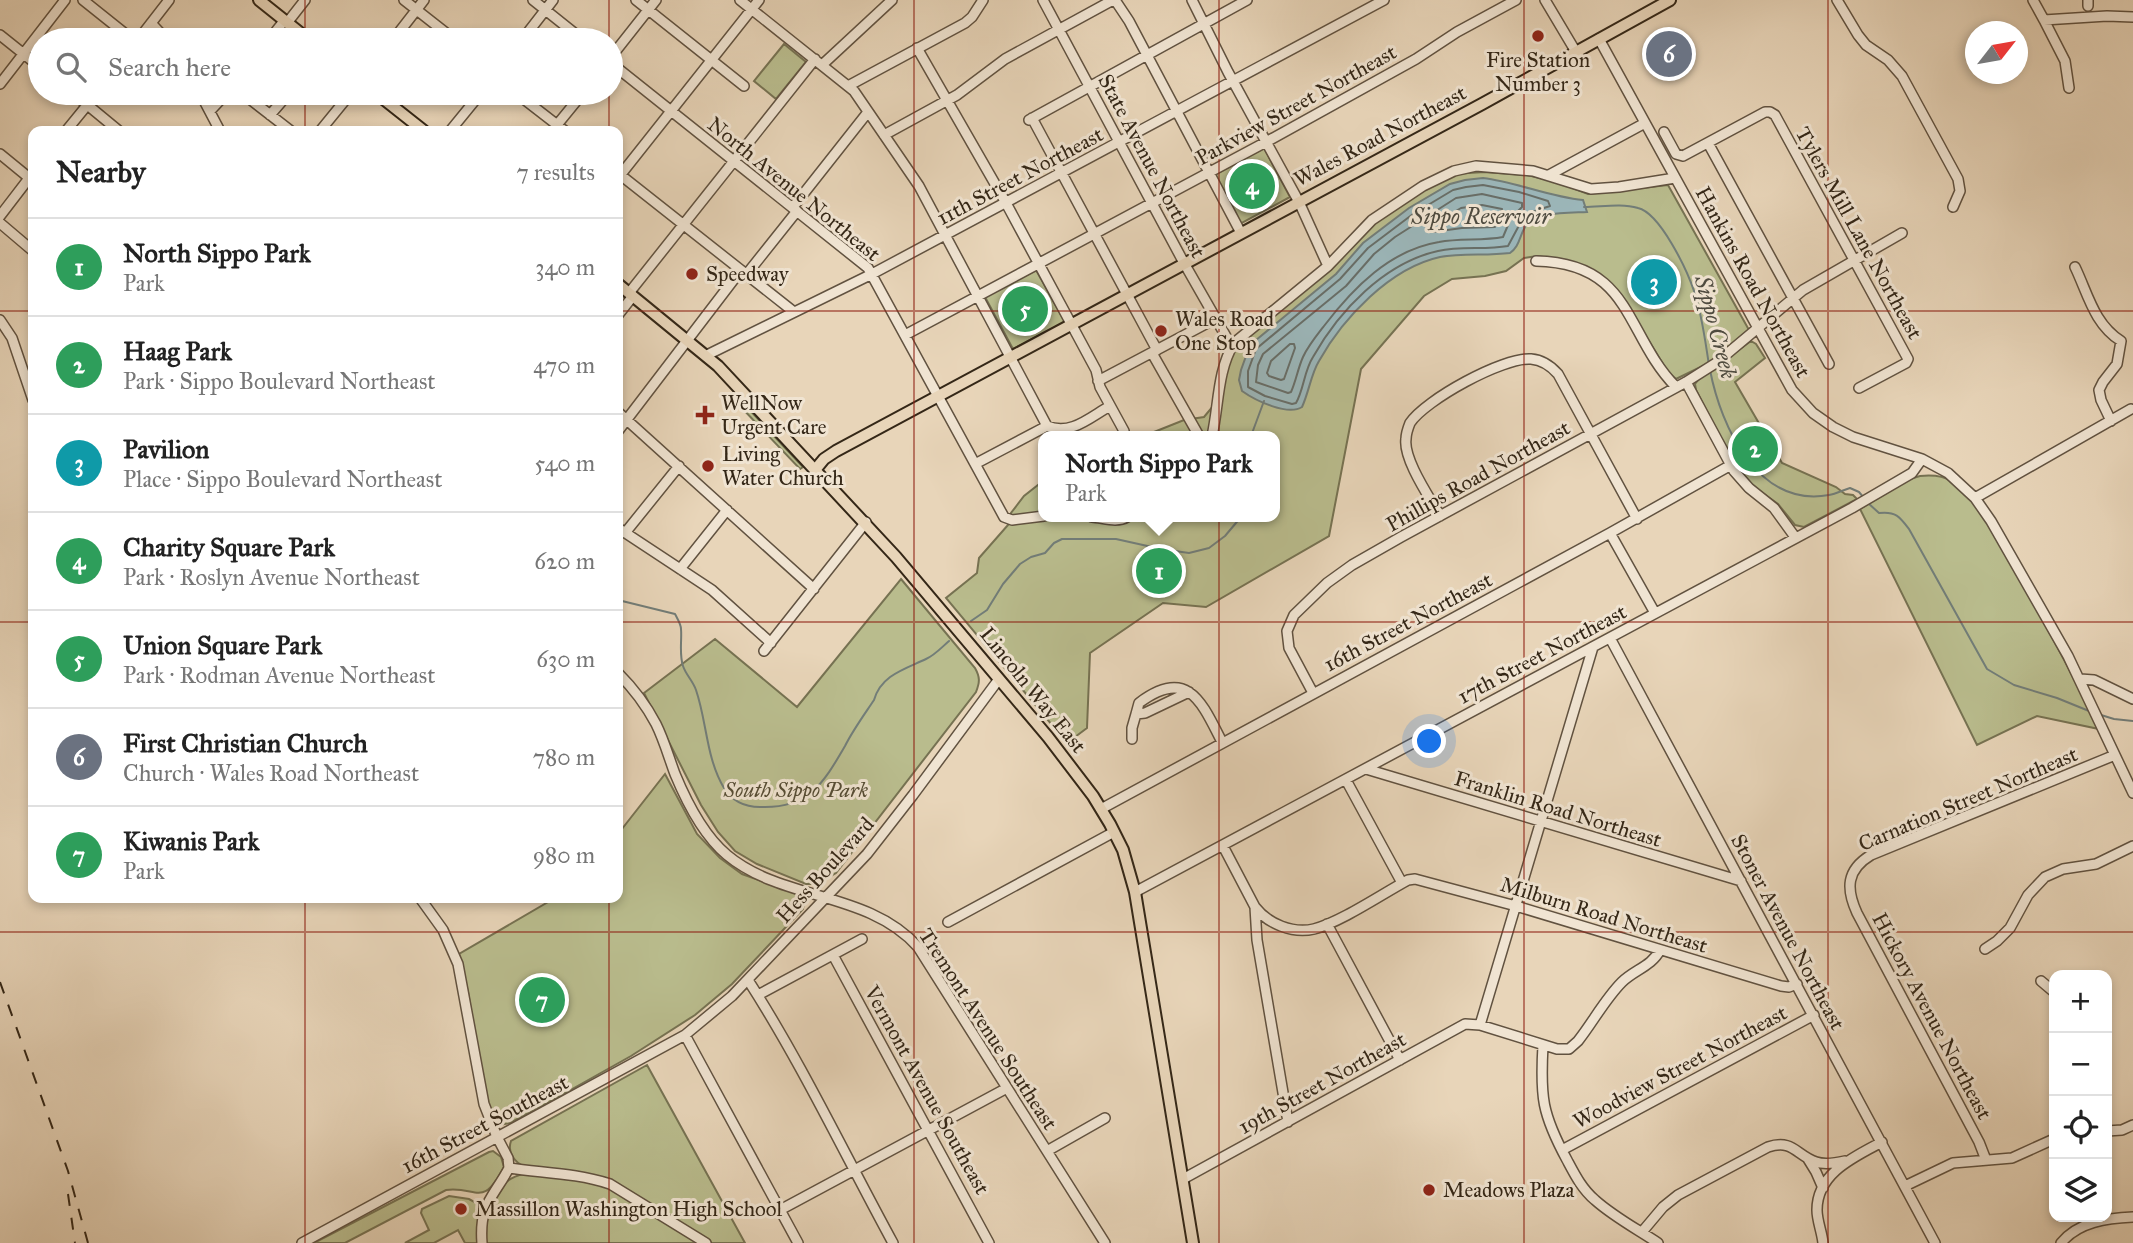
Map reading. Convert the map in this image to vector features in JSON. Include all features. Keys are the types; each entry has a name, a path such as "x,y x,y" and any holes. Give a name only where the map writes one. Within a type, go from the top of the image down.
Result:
{"main road":[{"path":"258,0 293,28"},
{"name":"Wales Road Northeast","path":"816,470 824,459 836,451 1670,0"},
{"path":"391,105 418,126"},
{"name":"Lincoln Way East","path":"623,288 707,355 866,523 999,679 1070,766 1101,809 1128,864 1135,892 1193,1243"}],"street":[{"path":"43,28 65,0"},
{"path":"83,0 118,28"},
{"path":"280,28 305,0"},
{"path":"404,0 439,28"},
{"path":"402,28 424,0"},
{"path":"533,0 568,28"},
{"path":"531,28 554,0"},
{"path":"636,0 744,86"},
{"path":"623,42 656,0"},
{"path":"740,0 849,86 868,112 919,186 1047,426 1067,430 1110,406"},
{"path":"623,170 758,0"},
{"path":"623,307 734,161 819,62 892,0"},
{"path":"849,86 968,20 983,0"},
{"name":"State Avenue Northeast","path":"1043,0 1184,263 1232,346"},
{"path":"884,135 946,102 1005,59 1114,0 1129,21 1241,233"},
{"path":"1192,0 1299,202 1328,266"},
{"path":"1196,431 1154,351 1128,294 1063,173 1030,119 1247,0"},
{"name":"11th Street Northeast","path":"707,355 872,274 1384,0"},
{"name":"Parkview Street Northeast","path":"905,335 1266,142 1516,0"},
{"path":"1545,0 1576,52"},
{"path":"1838,0 1866,46 1895,67 1908,87 1958,178 1960,191 1953,207"},
{"path":"2033,0 2065,61 2069,88"},
{"path":"147,28 167,1"},
{"path":"2044,20 2133,17"},
{"path":"151,23 156,28"},
{"path":"0,35 28,57"},
{"name":"Hankins Road Northeast","path":"1599,39 1791,390 1819,418 1853,437 1922,459 1948,473 1975,498 2009,551 2080,679 2133,793"},
{"path":"0,84 28,47"},
{"path":"917,48 1006,203 1096,370 1098,381 1124,431"},
{"name":"North Avenue Northeast","path":"623,72 862,263 872,274 1006,519 1038,517"},
{"path":"70,126 87,105"},
{"path":"89,105 113,126"},
{"path":"207,105 217,126"},
{"path":"210,111 216,105"},
{"path":"257,105 284,126"},
{"path":"270,115 279,105"},
{"path":"324,126 341,105"},
{"path":"454,126 471,105"},
{"path":"530,105 554,126"},
{"path":"560,126 575,105"},
{"path":"623,424 688,339 795,209 868,112"},
{"name":"Tylers Mill Lane Northeast","path":"1709,143 1763,113 1770,112 1776,117 1908,359 1859,388"},
{"path":"1549,175 1645,123"},
{"path":"1664,132 1676,154 1681,156 1709,143 1829,364"},
{"path":"0,155 28,174"},
{"path":"1213,431 1219,385 1232,346 1328,266 1372,220 1416,190 1454,171 1476,166 1533,171 1591,189 1675,178"},
{"path":"623,178 794,312"},
{"path":"0,216 28,182"},
{"path":"0,223 28,247"},
{"name":"Phillips Road Northeast","path":"1313,693 1288,644 1288,626 1294,615 1336,576 1705,371 1793,298 1826,275 1902,233"},
{"path":"1535,261 1555,262 1577,268 1592,275 1615,293 1631,315 1660,368 1681,385 1742,482 1774,508 1795,537"},
{"path":"2075,267 2094,311 2106,329 2121,341 2117,364 2099,390 2111,421"},
{"path":"1098,381 1215,319"},
{"path":"1,323 12,338 28,385"},
{"path":"1440,516 1406,446 1410,425 1415,418 1461,384 1517,361 1539,360 1559,374 1637,519"},
{"path":"1975,498 2131,409"},
{"path":"623,416 814,589"},
{"path":"975,464 1047,426"},
{"name":"17th Street Northeast","path":"1135,892 1873,496 1912,473 1922,459"},
{"path":"623,529 678,466"},
{"name":"16th Street Northeast","path":"1101,809 1731,466"},
{"path":"680,569 727,510"},
{"path":"623,531 712,590 767,647 866,523"},
{"path":"1610,533 1655,613"},
{"name":"Stoner Avenue Northeast","path":"1610,638 1935,1243"},
{"path":"1592,647 1480,1025 1564,1050 1575,1045 1619,985 1653,960 1660,950"},
{"name":"Tremont Avenue Southeast","path":"623,678 650,712 686,796 716,845 737,863 753,872 878,916 912,940 1105,1243"},
{"name":"Hess Boulevard","path":"685,1035 748,980 882,836 999,679"},
{"path":"2080,679 2094,680 2133,699"},
{"path":"1132,739 1136,714 1145,713 1189,692 1199,700 1222,742"},
{"name":"Carnation Street Northeast","path":"1849,889 1854,871 1871,855 2115,755"},
{"name":"Franklin Road Northeast","path":"1366,769 1741,881"},
{"path":"1223,846 1255,907 1273,923 1306,930 1327,924 1402,883 1346,780"},
{"path":"948,922 1114,832"},
{"path":"1985,949 2010,928 2028,895 2045,877 2063,869 2096,864 2133,846"},
{"name":"Milburn Road Northeast","path":"1402,883 1415,879 1516,906 1781,986 1797,984"},
{"name":"Hickory Avenue Northeast","path":"1849,889 1857,913 1973,1130 1986,1160"},
{"path":"424,903 443,930 457,964 481,1090 497,1137 508,1158 509,1168 488,1200 482,1220 482,1243"},
{"path":"1255,907 1257,940 1289,1122"},
{"path":"1327,924 1400,1060"},
{"path":"758,995 862,939"},
{"name":"Vermont Avenue Southeast","path":"833,955 989,1243"},
{"path":"748,980 894,1243"},
{"path":"2041,981 2049,988"},
{"name":"Woodview Street Northeast","path":"1562,1150 1814,1015"},
{"name":"19th Street Northeast","path":"1183,1179 1465,1024 1480,1025"},
{"path":"685,1035 798,1243"},
{"name":"16th Street Southeast","path":"302,1243 685,1035"},
{"path":"1543,1045 1541,1080 1544,1106 1551,1128 1578,1180 1604,1207 1658,1243"},
{"path":"780,1210 1007,1088"},
{"path":"1047,1151 1105,1118"},
{"path":"2112,1131 2133,1125"},
{"path":"1905,1186 1953,1163 2002,1160 2021,1155 2049,1141"},
{"path":"1824,1243 1817,1207 1823,1188 1845,1161 1882,1142"},
{"path":"1642,1232 1656,1214 1678,1195 1768,1147 1788,1145 1807,1158 1824,1164 1845,1161"},
{"path":"1807,1158 1823,1188"},
{"path":"509,1168 574,1175 610,1184 706,1243"},
{"path":"2061,1243 2070,1233 2091,1223 2133,1217"}],"green space":[{"path":"784,44 806,62 776,99 754,81"},
{"path":"1264,148 1290,197 1240,224 1214,175"},
{"path":"1485,172 1527,175 1557,182 1588,194 1668,185 1749,330 1713,361 1676,379 1668,372 1628,307 1587,268 1537,256 1524,258 1506,271 1452,279 1424,296 1361,369 1329,536 1206,607 1163,603 1090,653 1087,728 1067,743 946,598 977,573 979,558 1008,525 1011,513 1024,496 1038,485 1038,522 1280,522 1280,431 1156,431 1184,420 1204,417 1219,399 1232,354 1238,344 1372,224 1422,190 1452,174"},
{"path":"1036,270 1065,322 1013,349 985,297"},
{"path":"1751,341 1765,358 1735,382 1782,463 1857,499 1804,527 1795,525 1778,504 1750,484 1735,466 1696,390 1695,384 1699,379"},
{"path":"744,404 803,467 800,469 740,406"},
{"path":"1920,476 1940,477 1951,481 1981,511 2040,615 2099,729 2037,716 1977,745 1860,509 1910,479"},
{"name":"South Sippo Park","path":"901,579 975,668 979,680 976,692 836,873 817,884 806,884 757,864 735,851 718,832 701,805 644,693 715,639 797,707"},
{"path":"665,774 697,834 720,858 742,874 797,894 804,902 803,909 732,984 695,1015 631,1056 510,1123 500,1125 493,1116 483,1083 459,954 546,903 623,903 623,828"},
{"path":"647,1065 745,1243 486,1243 487,1221 493,1200 504,1183 524,1174 525,1167 511,1153 511,1141"},
{"path":"493,1151 501,1157 504,1167 497,1180 484,1192 446,1190 345,1243 314,1243 489,1152"},
{"path":"449,1196 469,1199 480,1205 478,1243 465,1243 458,1230 434,1243 405,1243 429,1230 421,1213 422,1209"}],"water":[{"name":"Sippo Reservoir","path":"1483,178 1583,200 1587,212 1552,214 1535,219 1528,223 1510,253 1440,257 1421,263 1386,283 1355,312 1329,345 1316,366 1302,407 1281,409 1242,391 1239,380 1250,345 1336,274 1363,243 1409,208 1450,184"}],"waterway":[{"name":"Sippo Creek","path":"1584,207 1618,205 1638,208 1646,212 1664,231 1694,291 1709,365"},
{"name":"Sippo Creek","path":"1710,370 1723,415 1734,438 1747,459 1763,476 1782,489 1804,496 1829,495 1850,488 1864,498"},
{"name":"Sippo Creek","path":"1253,431 1264,401"},
{"name":"Sippo Creek","path":"1868,503 1879,513 1897,516 1909,529 1987,669 2014,685 2089,711"},
{"name":"Sippo Creek","path":"971,621 987,610 1003,584 1020,564 1045,553 1062,539 1116,539 1189,553 1209,548 1225,536 1237,522"},
{"name":"Sippo Creek","path":"623,601 675,614 681,627 683,666 696,690 718,776 731,796 754,807 790,804 812,792 829,772 882,684 895,674 932,655 949,641"},
{"name":"Sippo Creek","path":"2101,715 2133,721"}],"railway":[{"path":"0,982 68,1171 88,1243"},
{"path":"68,1194 75,1243"}],"place":[{"name":"Fire Station Number 3","path":"1538,36"},
{"name":"First Christian Church","path":"1669,54"},
{"name":"Charity Square Park","path":"1252,186"},
{"name":"Speedway","path":"692,274"},
{"name":"Pavilion","path":"1654,282"},
{"name":"Union Square Park","path":"1025,309"},
{"name":"Wales Road One Stop","path":"1161,331"},
{"name":"WellNow Urgent Care","path":"705,415"},
{"name":"Haag Park","path":"1755,449"},
{"name":"Living Water Church","path":"708,466"},
{"name":"North Sippo Park","path":"1159,571"},
{"name":"Kiwanis Park","path":"542,1000"},
{"name":"Meadows Plaza","path":"1429,1190"},
{"name":"Massillon Washington High School","path":"461,1209"}]}
